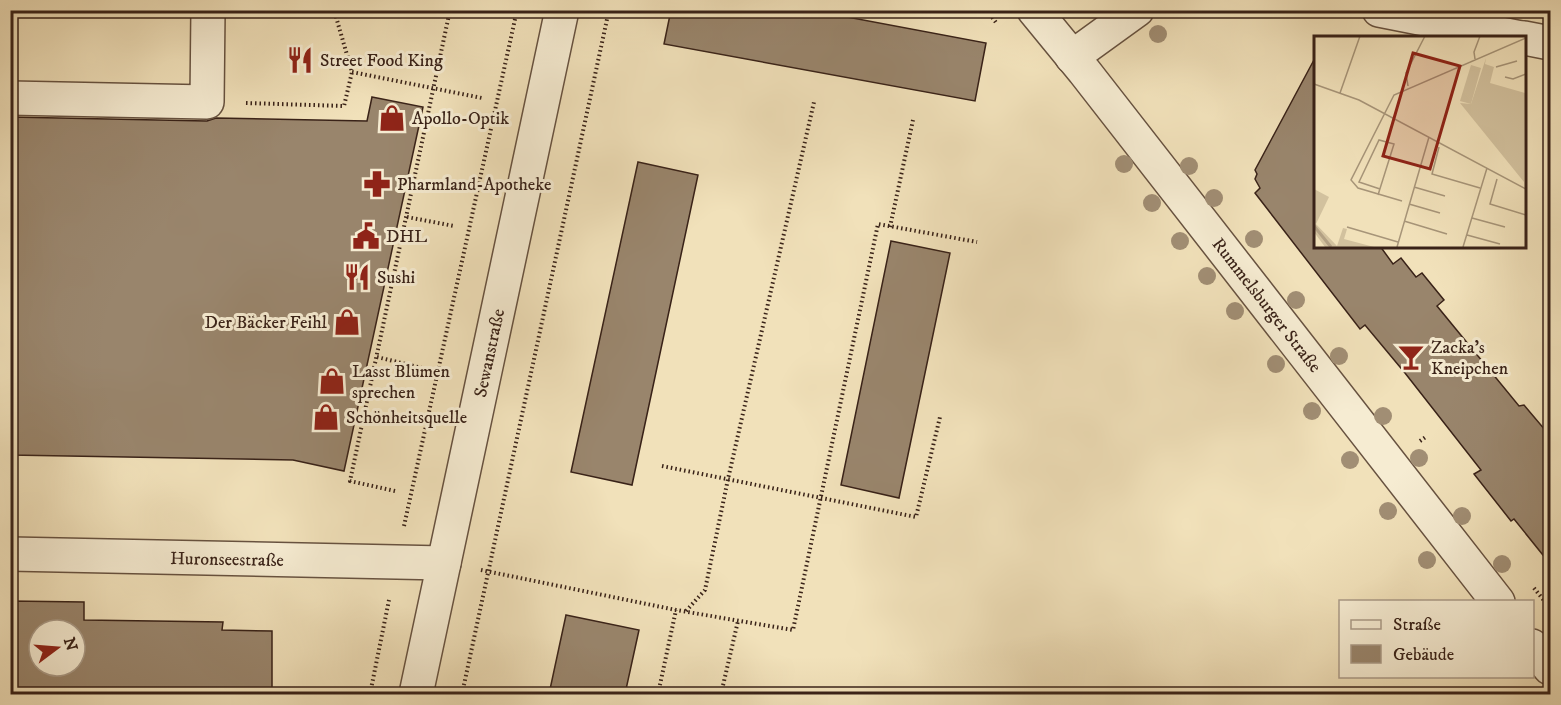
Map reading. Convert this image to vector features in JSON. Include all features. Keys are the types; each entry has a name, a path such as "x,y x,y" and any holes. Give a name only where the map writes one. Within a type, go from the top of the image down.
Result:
{"street":[{"path":"10,98 207,102 208,10"},
{"name":"Sewanstraße","path":"416,694 562,10"},
{"name":"Rummelsburger Straße","path":"1034,10 1496,600"},
{"path":"1072,57 1137,10"},
{"path":"1379,10 1512,36"},
{"path":"1525,39 1551,43"},
{"name":"Huronseestraße","path":"10,554 444,563"},
{"path":"1534,647 1551,668"}],"path":[{"path":"207,102 344,106 352,72 334,10"},
{"path":"395,491 350,481 450,10"},
{"path":"402,533 517,10"},
{"path":"462,694 609,10"},
{"path":"352,72 482,98"},
{"path":"686,611 705,590 814,102"},
{"path":"890,227 913,120"},
{"path":"407,217 454,226"},
{"path":"508,576 676,610 793,630 819,497 878,224 977,242"},
{"path":"377,357 422,368"},
{"path":"662,466 916,517 940,417"},
{"path":"658,694 676,610"},
{"path":"721,694 738,621"},
{"path":"370,694 383,626"}],"building":[{"path":"671,10 810,10 986,43 975,101 664,44"},
{"path":"1314,60 1314,248 1381,248 1393,264 1401,258 1416,277 1422,273 1444,300 1437,306 1519,406 1524,405 1551,437 1551,565 1514,519 1511,521 1474,474 1481,470 1405,373 1365,325 1360,329 1255,193 1260,188 1255,179 1257,174 1255,170"},
{"path":"372,97 423,107 344,471 293,460 10,455 10,117 367,121"},
{"path":"638,162 698,175 632,485 571,472"},
{"path":"891,241 950,253 899,498 841,485"},
{"path":"10,601 84,602 84,618 27,618 27,678 87,678 87,620 223,622 222,630 272,631 272,694 10,694"},
{"path":"566,615 639,630 625,694 549,694"}],"place":[{"name":"Street Food King","path":"300,60"},
{"name":"Apollo-Optik","path":"392,118"},
{"name":"Pharmland-Apotheke","path":"377,184"},
{"name":"DHL","path":"366,236"},
{"name":"Sushi","path":"357,277"},
{"name":"Der Bäcker Feihl","path":"347,322"},
{"name":"Zacka's Kneipchen","path":"1411,357"},
{"name":"Lasst Blumen sprechen","path":"332,381"},
{"name":"Schönheitsquelle","path":"326,417"}]}
